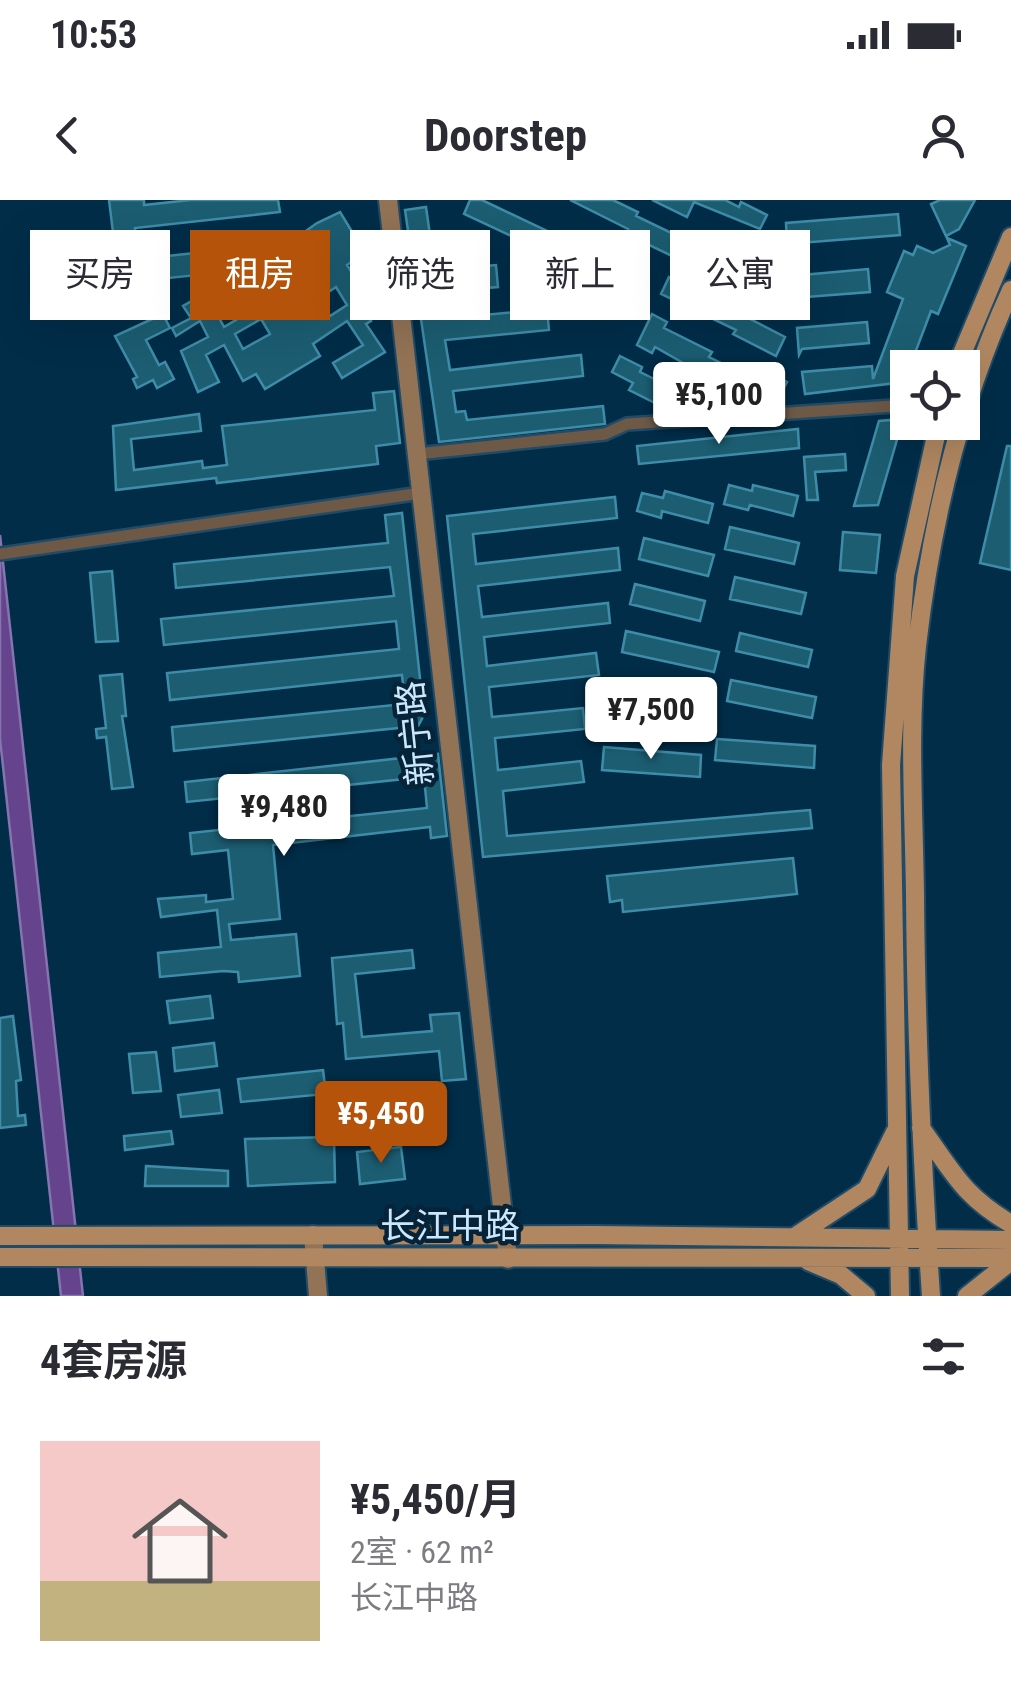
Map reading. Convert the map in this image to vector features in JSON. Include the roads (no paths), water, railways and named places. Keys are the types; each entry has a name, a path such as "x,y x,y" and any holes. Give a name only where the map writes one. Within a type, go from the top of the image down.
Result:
{"main road":[{"path":"964,350 1011,237"},
{"path":"931,1296 920,1126 913,758 916,649 940,508 981,355 1011,290"},
{"path":"900,1296 891,765 905,576 936,440"},
{"path":"920,1126 960,1187 981,1207 1011,1224"},
{"path":"795,1237 868,1189 898,1127"},
{"name":"长江中路","path":"0,1236 506,1235 1011,1240"},
{"path":"798,1257 840,1275 866,1296"},
{"name":"长江中路","path":"0,1258 1011,1259"},
{"path":"967,1296 1011,1259"}],"street":[{"name":"新宁路","path":"388,200 508,1259"},
{"path":"417,454 605,434 627,424 890,406"},
{"path":"0,554 422,493"},
{"path":"313,1235 318,1296"}]}
